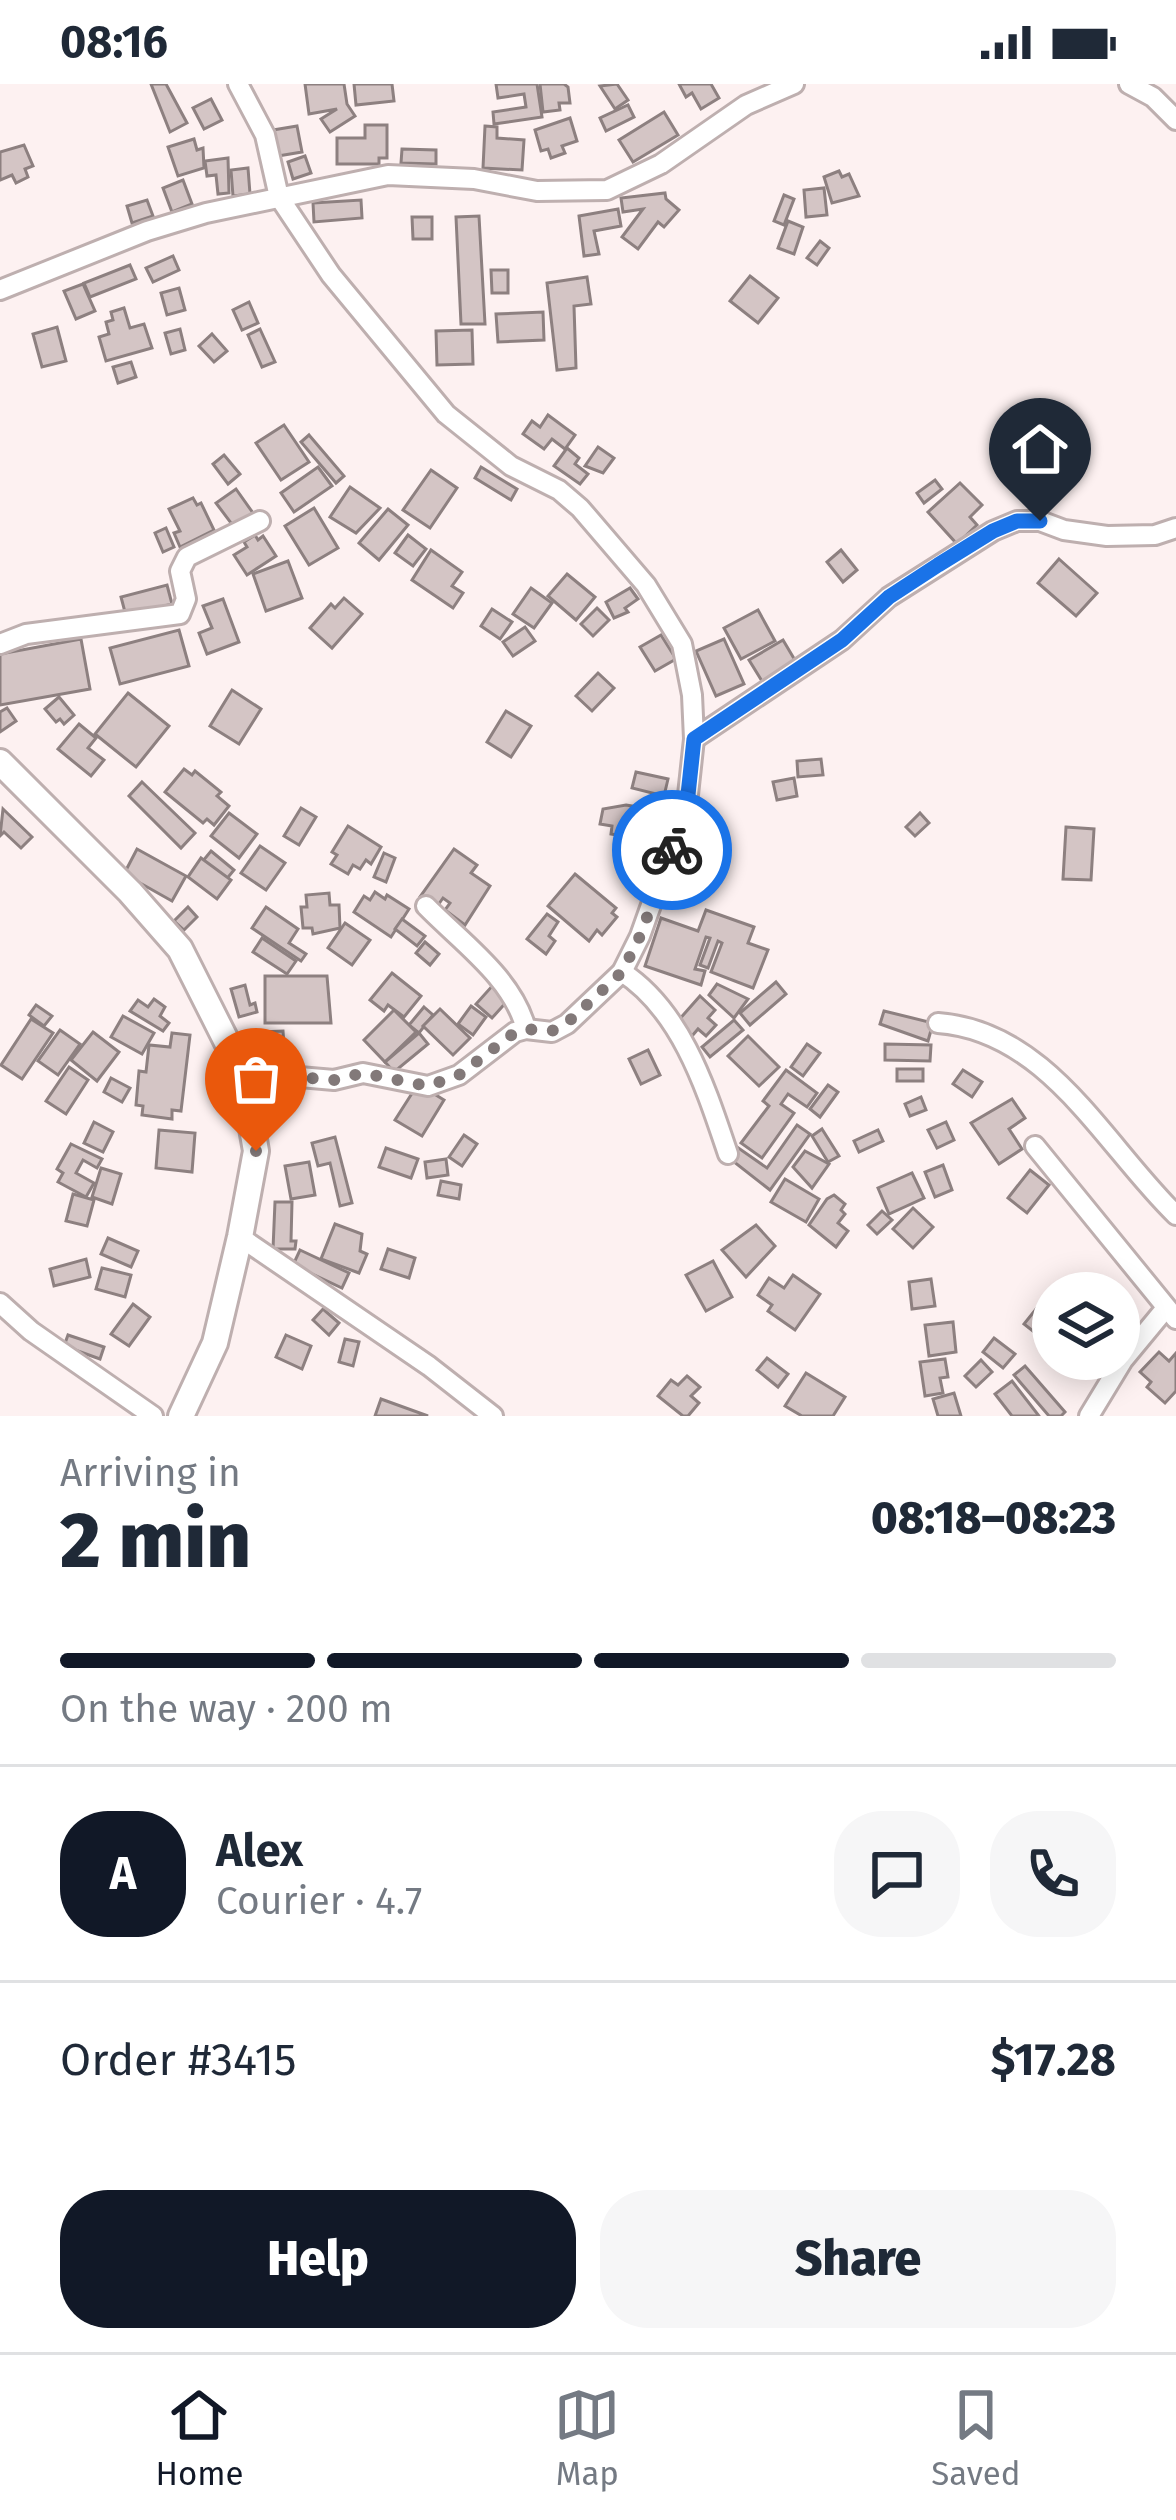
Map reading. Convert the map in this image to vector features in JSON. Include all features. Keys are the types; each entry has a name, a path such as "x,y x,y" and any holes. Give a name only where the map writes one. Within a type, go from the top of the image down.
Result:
{"street":[{"path":"238,84 265,135 279,197 331,275 446,414 511,466 559,490 646,585 682,644 694,739 687,804 640,936 622,972 566,1024 552,1031 526,1029 505,1038 459,1075 428,1086 363,1073 334,1080 242,1072"},
{"path":"0,290 147,231 206,213 388,175 474,179 537,191 607,190 661,164 767,88 794,84"},
{"path":"1129,84 1154,98 1176,120"},
{"path":"0,644 26,634 180,614 186,598 180,571 187,557 260,521"},
{"path":"694,739 842,640 889,597 993,531 1017,521 1040,521 1107,536 1155,536 1176,528"},
{"path":"0,761 180,949 242,1072 256,1151 241,1237 215,1343 181,1416"},
{"path":"426,906 494,973 522,1011 526,1029"},
{"path":"622,972 643,986 678,1034 698,1069 728,1154"},
{"path":"938,1023 996,1035 1036,1064 1062,1085 1176,1215"},
{"path":"1035,1147 1150,1282 1171,1314 1123,1360 1089,1416"},
{"path":"241,1237 429,1366 493,1416"},
{"path":"0,1303 31,1331 153,1416"}],"building":[{"path":"151,84 166,84 187,123 170,132"},
{"path":"305,84 344,84 347,104 355,116 330,132 321,119 337,109 309,114"},
{"path":"354,84 392,84 394,101 356,105"},
{"path":"496,84 537,84 542,117 494,124 493,112 526,107 524,94 498,98"},
{"path":"540,84 564,84 570,103 543,112"},
{"path":"617,84 628,100 615,109 600,86"},
{"path":"679,84 711,84 719,98 701,109 692,93 686,97"},
{"path":"211,99 222,120 204,129 193,108"},
{"path":"628,105 634,117 606,131 600,118"},
{"path":"664,112 678,135 633,162 619,140"},
{"path":"570,118 577,141 562,146 565,153 551,158 548,149 541,151 535,130"},
{"path":"365,125 387,125 387,158 379,158 379,164 337,164 337,138 365,138"},
{"path":"297,126 302,152 272,157 267,131"},
{"path":"485,126 497,127 497,138 524,140 522,170 483,168"},
{"path":"194,139 197,150 203,148 204,168 178,176 168,147"},
{"path":"24,145 33,166 25,169 28,177 16,183 12,175 0,180 0,152"},
{"path":"402,149 436,150 436,164 401,163"},
{"path":"305,156 311,173 293,179 288,162"},
{"path":"228,158 229,193 218,194 216,175 207,176 205,161"},
{"path":"248,168 250,194 233,196 231,170"},
{"path":"839,171 842,177 849,174 859,196 832,203 824,177"},
{"path":"183,180 192,204 172,212 163,188"},
{"path":"824,188 827,215 806,217 804,190"},
{"path":"665,193 679,210 664,227 658,222 638,249 622,237 643,209 623,212 621,198"},
{"path":"784,195 794,199 784,225 774,221"},
{"path":"147,200 153,216 132,223 127,206"},
{"path":"361,200 362,218 314,222 313,203"},
{"path":"618,209 621,226 594,231 599,254 584,256 579,216"},
{"path":"479,216 485,324 461,324 456,217"},
{"path":"412,217 432,217 432,239 413,239"},
{"path":"788,221 803,227 794,254 778,248"},
{"path":"820,241 829,248 817,265 807,258"},
{"path":"173,256 179,270 153,282 146,268"},
{"path":"130,265 136,279 90,297 84,283"},
{"path":"491,270 508,270 508,293 492,293"},
{"path":"750,276 778,298 758,323 730,301"},
{"path":"587,277 591,304 574,306 576,368 557,370 547,283"},
{"path":"83,284 95,311 76,319 64,291"},
{"path":"179,288 185,310 167,315 161,293"},
{"path":"249,302 258,323 242,330 233,310"},
{"path":"124,308 130,328 144,324 152,348 106,361 99,337 109,334 106,322 113,320 111,312"},
{"path":"543,312 544,340 498,342 496,314"},
{"path":"57,327 66,361 42,367 33,334"},
{"path":"180,329 185,350 171,354 165,333"},
{"path":"260,329 275,362 262,367 248,335"},
{"path":"472,330 473,364 437,365 436,331"},
{"path":"212,334 227,351 214,362 199,346"},
{"path":"131,362 136,377 118,383 113,367"},
{"path":"548,415 575,435 565,449 552,439 544,449 523,434 532,421 540,427"},
{"path":"284,425 309,462 281,480 256,443"},
{"path":"309,435 344,476 336,483 301,442"},
{"path":"598,447 614,458 603,473 585,466"},
{"path":"567,448 579,458 575,464 588,474 580,484 554,466"},
{"path":"224,455 240,474 228,484 213,464"},
{"path":"318,467 332,486 294,512 281,493"},
{"path":"481,467 517,489 511,500 475,478"},
{"path":"431,470 457,488 430,528 403,510"},
{"path":"935,480 942,489 924,503 917,493"},
{"path":"960,483 982,505 970,517 977,525 957,544 928,512"},
{"path":"350,487 380,508 356,533 330,517"},
{"path":"236,489 253,513 234,527 216,503"},
{"path":"193,498 197,505 201,503 214,530 180,547 174,533 180,531 169,509"},
{"path":"314,508 338,548 309,565 285,526"},
{"path":"388,509 408,525 379,560 359,543"},
{"path":"166,528 174,547 163,552 155,533"},
{"path":"255,535 258,540 263,536 276,556 247,575 234,555"},
{"path":"408,535 426,549 413,566 395,553"},
{"path":"431,550 462,572 452,586 463,593 453,608 412,580"},
{"path":"841,550 857,570 843,582 827,562"},
{"path":"1059,559 1097,593 1076,616 1038,583"},
{"path":"288,561 302,598 266,611 253,574"},
{"path":"567,574 595,597 576,620 548,596"},
{"path":"167,585 172,604 126,616 121,597"},
{"path":"531,588 552,603 534,628 513,614"},
{"path":"630,588 638,599 625,608 628,612 614,618 606,602"},
{"path":"344,598 362,614 332,648 310,628 331,604 335,608"},
{"path":"223,599 239,642 207,654 199,633 212,628 203,606"},
{"path":"597,608 609,620 593,636 581,624"},
{"path":"492,609 512,622 500,639 481,626"},
{"path":"758,610 775,641 741,659 724,628"},
{"path":"525,627 535,641 513,656 503,642"},
{"path":"179,630 189,666 120,684 110,648"},
{"path":"661,635 676,659 655,671 640,647"},
{"path":"81,639 90,689 0,705 0,654"},
{"path":"724,639 744,684 716,696 696,651"},
{"path":"783,640 799,667 765,686 749,660"},
{"path":"598,673 614,688 592,711 576,696"},
{"path":"232,690 261,709 239,744 210,726"},
{"path":"128,693 169,726 136,767 95,734"},
{"path":"59,697 74,715 64,724 45,709"},
{"path":"7,708 16,721 0,732 0,712"},
{"path":"506,711 531,726 511,757 487,742"},
{"path":"79,724 96,738 88,748 104,760 91,776 58,749"},
{"path":"821,759 823,775 798,777 797,761"},
{"path":"184,769 192,775 195,771 221,792 217,796 229,806 214,825 207,819 203,823 165,792"},
{"path":"636,772 668,779 664,796 632,788"},
{"path":"794,778 797,796 777,800 773,782"},
{"path":"142,782 195,833 181,848 129,796"},
{"path":"626,805 659,815 653,837 641,835 639,848 616,844 612,826 600,824 603,809"},
{"path":"301,808 316,817 299,845 284,836"},
{"path":"3,809 32,837 21,848 4,832 0,836"},
{"path":"229,813 257,834 239,858 211,836"},
{"path":"920,813 929,823 915,836 906,827"},
{"path":"348,826 381,847 371,864 366,860 360,869 353,865 348,874 331,864 337,855 332,852"},
{"path":"1066,827 1094,829 1091,880 1063,879"},
{"path":"260,846 285,863 266,890 241,873"},
{"path":"137,849 186,876 172,901 124,874"},
{"path":"454,849 477,865 471,873 490,886 465,925 445,910 450,903 443,898 436,908 420,897"},
{"path":"211,851 234,870 225,881 202,862"},
{"path":"692,851 711,865 703,876 684,862"},
{"path":"384,853 395,858 386,882 374,877"},
{"path":"201,858 231,880 217,899 188,877"},
{"path":"575,874 616,908 612,913 617,917 602,935 597,930 589,941 548,906"},
{"path":"375,892 409,909 391,937 354,912 364,896 370,900"},
{"path":"329,893 330,905 339,905 340,928 313,934 312,928 303,928 301,907 307,907 306,895"},
{"path":"188,907 197,917 184,930 174,921"},
{"path":"266,907 298,929 289,943 306,954 301,961 252,928"},
{"path":"706,910 754,927 748,943 768,950 753,988 711,972 722,943 718,941 708,968 700,965 710,938 706,937 695,969 705,971 701,985 645,966 661,918 698,931"},
{"path":"547,914 558,922 549,936 555,941 546,954 527,939"},
{"path":"402,919 425,936 417,946 395,929"},
{"path":"345,923 370,940 352,965 328,948"},
{"path":"262,938 296,961 287,974 253,952"},
{"path":"425,942 439,954 430,965 416,953"},
{"path":"392,973 421,996 404,1017 370,1000"},
{"path":"265,976 327,976 331,1023 265,1023"},
{"path":"776,982 786,994 750,1025 740,1013"},
{"path":"494,984 510,998 492,1018 476,1004"},
{"path":"717,984 748,999 734,1018 709,995"},
{"path":"245,985 257,1012 239,1017 231,989"},
{"path":"700,996 715,1010 708,1018 716,1025 706,1036 698,1029 692,1036 677,1022"},
{"path":"154,999 165,1007 160,1016 169,1023 163,1031 130,1011 138,1000 148,1007"},
{"path":"36,1005 52,1016 44,1026 29,1015"},
{"path":"471,1006 486,1017 473,1035 458,1024"},
{"path":"424,1007 433,1015 419,1033 409,1025"},
{"path":"440,1009 470,1038 453,1055 423,1026"},
{"path":"394,1010 416,1032 385,1062 364,1040"},
{"path":"884,1011 933,1023 928,1041 880,1024"},
{"path":"123,1016 154,1033 142,1054 111,1037"},
{"path":"31,1019 53,1033 22,1079 1,1065"},
{"path":"734,1020 743,1030 710,1057 702,1047"},
{"path":"60,1030 80,1044 58,1075 38,1061"},
{"path":"283,1031 285,1060 261,1062 260,1032"},
{"path":"93,1032 119,1052 97,1081 71,1060"},
{"path":"172,1033 190,1035 181,1111 172,1110 172,1119 142,1115 143,1106 136,1105 139,1071 146,1072 149,1045 170,1047"},
{"path":"419,1033 428,1044 394,1072 385,1062"},
{"path":"748,1036 779,1067 759,1086 728,1056"},
{"path":"807,1044 820,1053 803,1076 791,1067"},
{"path":"885,1044 931,1045 930,1061 885,1060"},
{"path":"648,1050 660,1075 641,1084 629,1059"},
{"path":"69,1067 88,1080 66,1114 46,1101"},
{"path":"897,1069 923,1069 923,1081 897,1081"},
{"path":"786,1070 817,1093 807,1107 788,1094 781,1104 794,1113 762,1158 741,1143 769,1106 763,1101"},
{"path":"963,1070 982,1082 972,1097 953,1084"},
{"path":"111,1078 130,1088 122,1102 104,1092"},
{"path":"418,1084 444,1100 422,1136 395,1120"},
{"path":"828,1085 838,1092 820,1117 810,1109"},
{"path":"921,1097 926,1110 910,1116 905,1104"},
{"path":"1012,1099 1025,1118 1009,1129 1022,1149 999,1164 971,1123"},
{"path":"94,1122 113,1132 103,1152 84,1143"},
{"path":"946,1122 954,1140 937,1148 928,1130"},
{"path":"797,1125 810,1134 770,1190 729,1158 737,1147 767,1168"},
{"path":"822,1129 839,1156 828,1162 812,1136"},
{"path":"159,1130 195,1133 192,1172 156,1168"},
{"path":"878,1130 883,1141 859,1152 854,1141"},
{"path":"464,1135 477,1144 462,1166 449,1157"},
{"path":"335,1137 352,1203 340,1206 330,1163 318,1166 312,1143"},
{"path":"71,1144 102,1159 97,1168 83,1160 76,1173 94,1183 86,1197 58,1182 63,1173 57,1169"},
{"path":"386,1148 418,1159 411,1178 379,1167"},
{"path":"805,1151 829,1164 812,1188 793,1167"},
{"path":"446,1159 448,1175 427,1178 425,1162"},
{"path":"309,1162 315,1195 291,1199 285,1166"},
{"path":"943,1165 952,1190 935,1197 925,1172"},
{"path":"101,1168 121,1174 112,1204 92,1197"},
{"path":"1030,1170 1049,1185 1027,1213 1008,1198"},
{"path":"912,1173 924,1198 889,1214 878,1188"},
{"path":"785,1179 819,1199 806,1222 771,1202"},
{"path":"441,1181 461,1185 459,1199 438,1195"},
{"path":"73,1194 94,1200 87,1226 66,1221"},
{"path":"834,1195 845,1204 838,1223 848,1231 836,1247 809,1225"},
{"path":"275,1202 292,1202 295,1249 273,1249"},
{"path":"913,1208 933,1227 913,1248 893,1229"},
{"path":"882,1211 892,1220 877,1234 868,1225"},
{"path":"335,1224 362,1234 360,1251 367,1254 359,1273 321,1259"},
{"path":"756,1225 775,1246 746,1277 722,1250"},
{"path":"108,1238 138,1251 131,1267 101,1254"},
{"path":"388,1249 415,1258 409,1278 381,1269"},
{"path":"300,1250 349,1273 342,1288 293,1265"},
{"path":"86,1259 90,1277 54,1286 50,1269"},
{"path":"713,1261 732,1297 706,1311 686,1275"},
{"path":"102,1268 131,1275 125,1297 96,1289"},
{"path":"793,1275 820,1294 795,1330 768,1311 772,1305 758,1295 769,1278 784,1288"},
{"path":"931,1279 935,1306 912,1309 909,1282"},
{"path":"133,1304 150,1317 129,1346 111,1334"},
{"path":"323,1309 339,1323 329,1335 313,1320"},
{"path":"953,1322 956,1352 929,1356 925,1325"},
{"path":"68,1335 104,1347 100,1359 64,1346"},
{"path":"286,1335 311,1346 302,1369 276,1357"},
{"path":"994,1338 1015,1354 1003,1368 983,1352"},
{"path":"345,1339 359,1342 353,1366 339,1362"},
{"path":"1159,1352 1169,1361 1176,1353 1176,1391 1165,1403 1147,1387 1151,1382 1140,1372"},
{"path":"767,1358 788,1374 778,1387 757,1370"},
{"path":"945,1359 948,1377 940,1378 943,1393 925,1396 920,1362"},
{"path":"981,1360 992,1372 976,1387 965,1376"},
{"path":"1025,1366 1032,1380 1037,1380 1065,1412 1049,1416 1014,1375"},
{"path":"806,1373 845,1397 833,1416 802,1416 785,1406"},
{"path":"687,1376 700,1387 691,1396 699,1403 683,1416 658,1396 671,1380 678,1385"},
{"path":"1012,1381 1039,1416 1012,1416 995,1394"},
{"path":"954,1393 961,1416 938,1416 933,1399"},
{"path":"381,1399 428,1416 375,1416"}],"way so far":[{"path":"256,1151 242,1072 334,1080 363,1073 428,1086 459,1075 514,1033 552,1031 566,1024 622,972 672,850"}],"route":[{"path":"672,850 687,804 694,739 802,669 889,597 938,565 993,531 1017,521 1040,521"}]}
